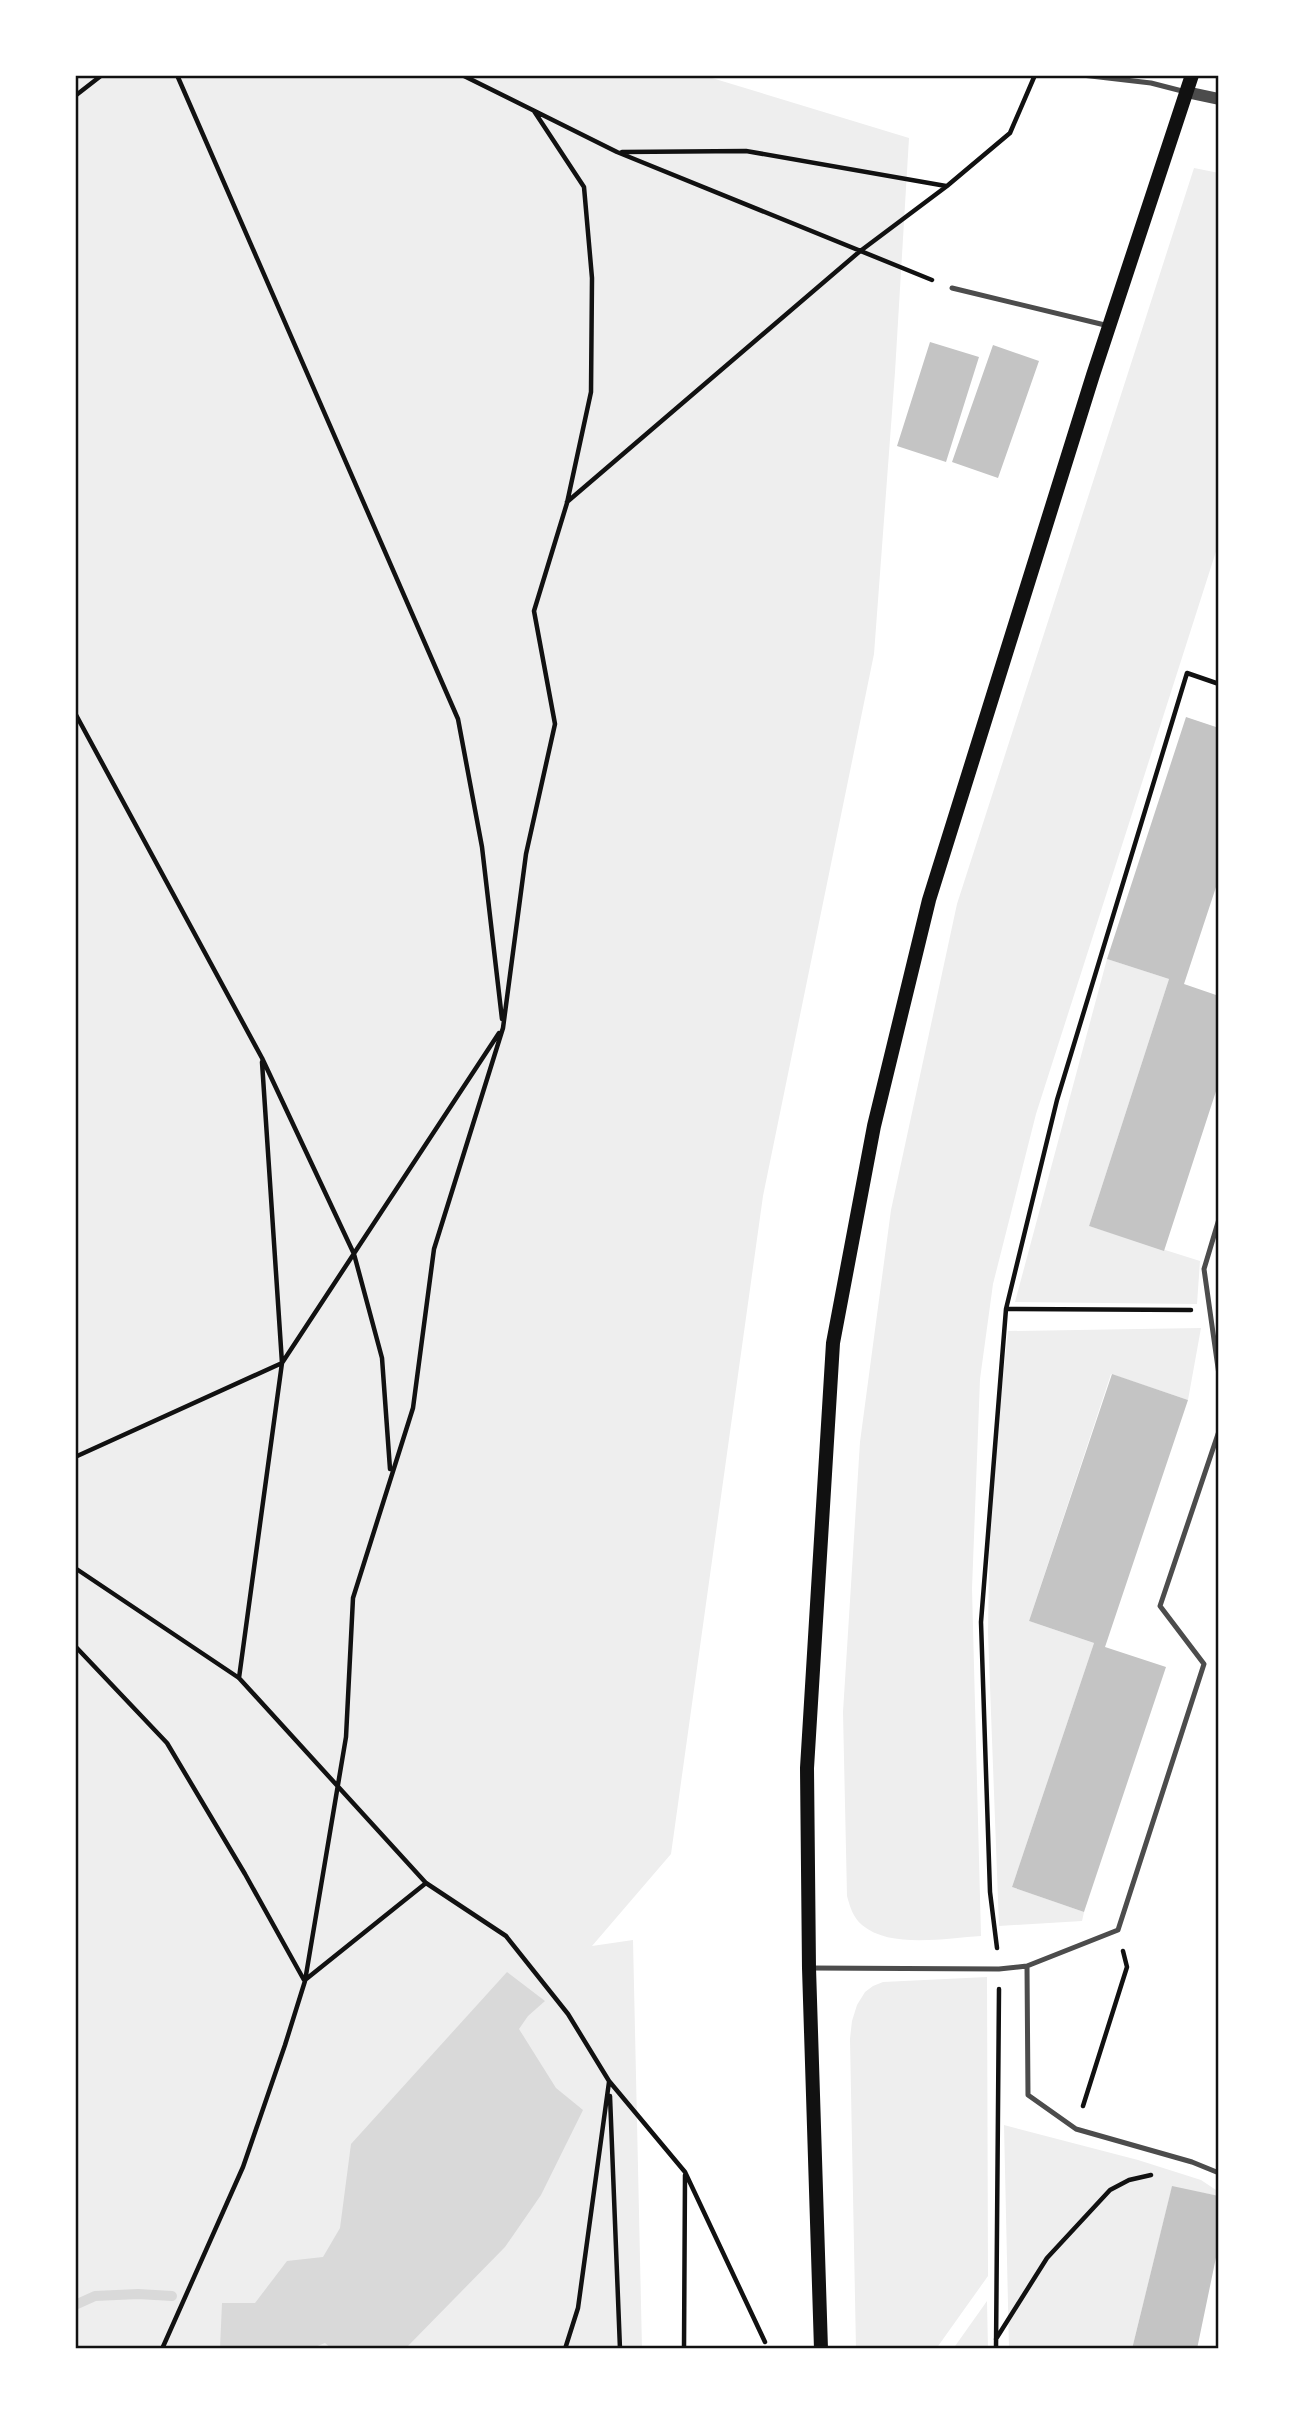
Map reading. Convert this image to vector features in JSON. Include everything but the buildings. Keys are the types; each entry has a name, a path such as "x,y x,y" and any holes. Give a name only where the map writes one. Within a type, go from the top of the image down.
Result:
{"main road":[{"path":"821,2349 809,1968 807,1768 833,1343 874,1126 929,900 1109,326 1192,75"}],"street":[{"path":"1186,92 1219,99"}],"lane":[{"path":"1082,75 1151,83 1186,92"},
{"path":"952,288 1109,326"},
{"path":"1219,1219 1204,1269 1219,1376"},
{"path":"809,1968 999,1969 1027,1966 1118,1930 1204,1664 1160,1606 1219,1432"},
{"path":"1027,1966 1028,2095 1076,2129 1192,2162 1219,2173"}],"path":[{"path":"75,96 102,75"},
{"path":"75,1457 282,1363 503,1028 482,846 458,719 177,75"},
{"path":"461,75 617,152 952,288"},
{"path":"567,503 859,252 947,186 1010,133 1035,75"},
{"path":"162,2349 243,2166 304,1981 346,1737 353,1598 413,1408 434,1249 503,1028 526,854 555,724 534,611 567,503 591,392 591,265 584,187 534,111"},
{"path":"617,152 746,151 947,186"},
{"path":"996,2349 999,1969 990,1892 981,1622 1006,1309 1057,1100 1186,673 1219,684"},
{"path":"75,713 262,1058 354,1254 382,1358 390,1474"},
{"path":"239,1678 282,1363 262,1058"},
{"path":"1006,1309 1210,1310"},
{"path":"75,1569 239,1678 426,1883 506,1936 568,2014 609,2081 685,2172 765,2342"},
{"path":"75,1647 167,1743 245,1874 304,1981"},
{"path":"304,1981 426,1883"},
{"path":"1076,2129 1127,1967 1118,1930"},
{"path":"565,2349 578,2308 609,2081"},
{"path":"609,2081 620,2349"},
{"path":"684,2349 685,2172"},
{"path":"996,2340 1047,2258 1110,2190 1129,2180 1157,2173"}],"shaded area":[{"path":"75,75 702,75 909,138 874,654 763,1196 671,1854 592,1946 633,1940 642,2349 75,2349"},
{"path":"1194,168 1219,173 1219,542 1036,1114 993,1284 980,1379 972,1589 981,1936 903,1940 874,1932 862,1925 852,1912 847,1896 843,1712 860,1442 891,1210 957,904"},
{"path":"1107,959 1169,979 1089,1226 1200,1261 1197,1304 1015,1302"},
{"path":"1201,1328 1188,1400 1111,1374 1029,1621 1094,1643 1012,1887 1084,1912 1082,1921 999,1926 988,1633 990,1497 1008,1331"},
{"path":"507,1972 545,2001 528,2016 519,2029 556,2088 583,2110 541,2195 505,2247 405,2349 332,2349 325,2343 310,2349 220,2349 222,2303 255,2303 287,2261 323,2257 340,2228 351,2144"},
{"path":"987,1977 988,2276 936,2349 856,2349 850,2039 857,2005 865,1992 883,1982"},
{"path":"1004,2125 1138,2160 1201,2180 1219,2192 1219,2196 1172,2187 1132,2349 1009,2349"},
{"path":"987,2301 988,2349 953,2349"}],"waterway":[{"path":"75,2305 95,2296 172,2296"}]}
